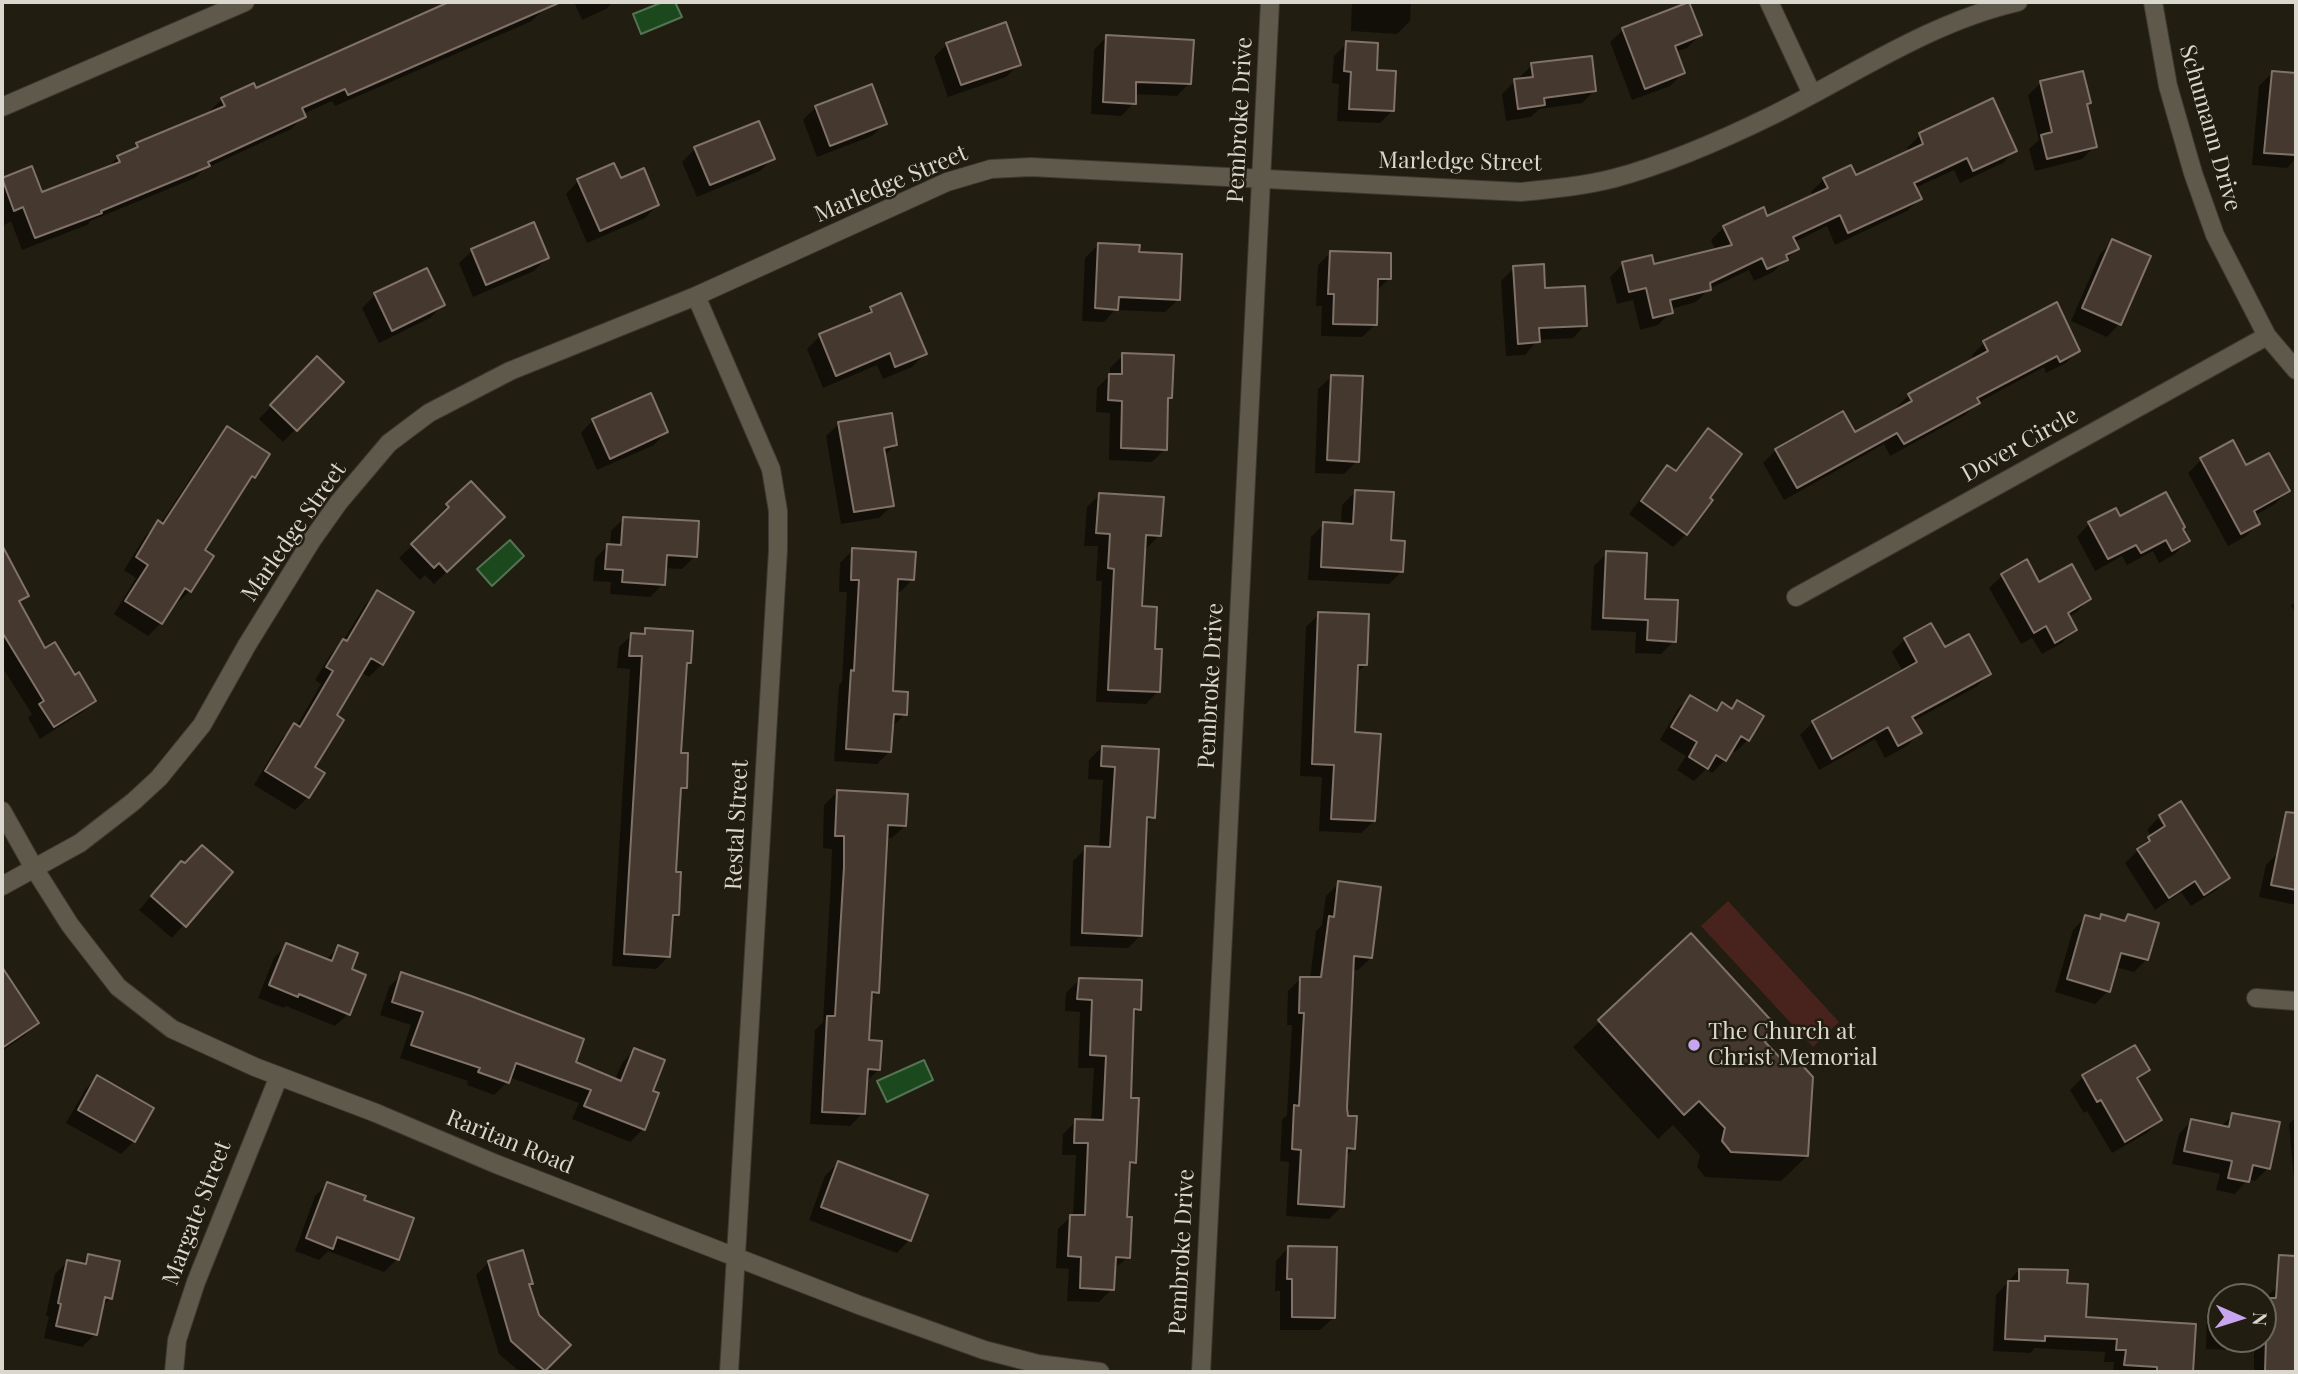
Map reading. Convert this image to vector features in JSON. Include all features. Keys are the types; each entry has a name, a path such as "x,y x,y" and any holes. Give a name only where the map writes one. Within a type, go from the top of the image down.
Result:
{"street":[{"path":"2,107 245,2"},
{"name":"Pembroke Drive","path":"1201,1372 1270,2"},
{"path":"1769,2 1812,94"},
{"name":"Marledge Street","path":"2,886 80,843 159,778 202,725 247,645 318,531 389,443 429,413 510,371 696,296 947,182 991,169 1031,167 1521,192 1570,187 1657,166 1771,116 1924,37 1990,8 2018,2"},
{"name":"Schumann Drive","path":"2153,2 2168,86 2193,173 2215,235 2267,336 2296,370"},
{"name":"Restal Street","path":"696,296 771,469 778,511 729,1372"},
{"name":"Dover Circle","path":"1796,597 2267,336"},
{"name":"Raritan Road","path":"2,811 70,925 118,988 172,1029 279,1076 376,1112 496,1164 737,1259 984,1350 1038,1364 1100,1372"},
{"path":"2256,998 2296,1001"},
{"name":"Margate Street","path":"174,1372 177,1340 196,1282 279,1076"}],"shaded area":[{"path":"663,2 675,2 682,17 641,34 633,14"},
{"path":"510,540 524,556 492,586 477,569"},
{"path":"1728,901 1839,1022 1813,1047 1701,926"},
{"path":"924,1060 933,1080 887,1102 877,1081"}],"building":[{"path":"449,2 561,2 348,95 345,89 302,108 306,117 208,162 210,166 101,211 102,213 35,238 23,207 14,211 2,178 32,166 42,192 120,162 117,156 138,147 136,143 225,106 221,98 254,83 256,88"},
{"path":"1689,2 1702,35 1675,46 1685,73 1645,89 1622,28"},
{"path":"1006,22 1021,65 961,85 946,43"},
{"path":"1106,35 1194,40 1191,84 1136,82 1136,104 1103,102"},
{"path":"1346,41 1378,43 1377,70 1396,71 1394,111 1349,109 1351,72 1344,71"},
{"path":"1592,56 1596,91 1544,98 1545,105 1518,109 1514,79 1533,77 1531,63"},
{"path":"2083,71 2097,147 2047,159 2041,135 2052,132 2040,81"},
{"path":"2272,71 2296,73 2296,155 2264,153"},
{"path":"872,84 887,124 830,146 815,106"},
{"path":"1993,98 2017,151 1973,171 1967,158 1914,183 1922,199 1848,233 1840,215 1793,237 1799,249 1786,255 1788,260 1767,269 1762,258 1710,283 1711,290 1670,300 1673,313 1653,318 1646,288 1629,292 1622,262 1652,255 1654,264 1732,245 1723,226 1764,207 1767,216 1828,188 1823,178 1851,165 1856,175 1923,144 1919,133"},
{"path":"759,121 775,159 710,185 694,147"},
{"path":"614,163 621,178 644,168 659,205 600,231 577,179"},
{"path":"534,222 549,258 486,285 471,249"},
{"path":"2112,239 2151,256 2121,325 2082,308"},
{"path":"1098,243 1140,245 1139,252 1182,254 1180,300 1119,297 1118,310 1095,308"},
{"path":"1330,251 1391,253 1391,279 1378,279 1377,325 1333,324 1334,294 1328,294"},
{"path":"1544,264 1545,288 1585,286 1587,326 1539,328 1540,342 1518,344 1513,266"},
{"path":"427,268 445,305 392,331 374,293"},
{"path":"901,293 927,354 895,367 890,353 836,376 819,334 872,312 870,307"},
{"path":"2057,302 2080,351 2060,362 2057,356 1977,398 1980,403 1904,444 1897,433 1797,488 1775,449 1843,411 1855,432 1912,401 1908,394 1988,351 1983,341"},
{"path":"1122,353 1174,355 1172,398 1168,398 1167,450 1121,448 1122,401 1108,400 1109,374 1122,374"},
{"path":"317,356 344,382 297,431 270,405"},
{"path":"1331,375 1363,376 1359,462 1327,460"},
{"path":"651,393 668,432 610,459 592,419"},
{"path":"892,413 897,445 884,448 894,506 854,512 838,422"},
{"path":"227,426 270,454 255,478 252,476 205,550 214,556 191,592 185,588 162,624 125,601 148,565 136,557 158,520 163,524"},
{"path":"1708,428 1742,454 1687,535 1641,501 1667,465 1676,471"},
{"path":"2233,440 2246,465 2269,453 2290,491 2254,511 2260,524 2241,534 2200,458"},
{"path":"471,481 505,517 447,572 439,563 434,568 411,544 449,507 446,504"},
{"path":"1355,490 1394,492 1391,540 1405,541 1403,572 1321,567 1323,522 1353,524"},
{"path":"2166,492 2190,541 2172,551 2166,540 2141,553 2136,545 2108,559 2088,522 2116,508 2120,516"},
{"path":"1099,493 1164,497 1161,536 1146,535 1142,606 1157,607 1155,649 1162,649 1160,692 1108,690 1114,569 1108,568 1110,534 1096,533"},
{"path":"623,517 699,521 697,557 667,555 665,585 622,582 623,570 605,569 607,544 621,545"},
{"path":"2,545 29,596 19,601 45,648 55,642 75,675 79,672 96,701 54,727 39,704 44,701 2,632"},
{"path":"852,548 916,552 914,580 898,579 893,691 908,692 907,715 894,714 891,752 846,749 859,580 851,580"},
{"path":"1606,551 1647,553 1645,599 1678,600 1676,642 1647,640 1648,620 1603,618"},
{"path":"2027,559 2039,582 2072,564 2091,599 2068,613 2077,630 2055,643 2046,626 2034,633 2001,574"},
{"path":"377,590 414,612 383,665 371,658 337,715 344,720 315,767 325,773 309,798 265,771 294,723 300,727 333,671 326,667 343,639 347,641"},
{"path":"1318,612 1369,614 1367,665 1358,665 1355,732 1381,734 1375,821 1331,819 1334,765 1312,764"},
{"path":"1931,623 1945,647 1969,634 1991,674 1912,717 1922,733 1898,746 1888,727 1832,759 1812,721 1917,662 1904,638"},
{"path":"645,628 693,631 691,663 687,663 681,753 688,753 687,788 681,788 676,872 681,872 679,915 673,915 670,957 624,954 642,656 629,656 631,633 645,634"},
{"path":"1690,695 1717,711 1722,702 1732,709 1737,700 1764,716 1749,741 1741,736 1726,761 1716,755 1708,769 1689,757 1697,742 1671,727"},
{"path":"1102,746 1159,749 1155,818 1147,817 1142,936 1082,933 1085,846 1110,847 1115,767 1101,766"},
{"path":"837,790 908,794 906,826 888,825 879,993 872,992 869,1040 882,1041 880,1070 868,1069 865,1114 822,1112 827,1016 835,1016 844,867 844,836 835,836"},
{"path":"2181,801 2230,878 2204,895 2195,881 2169,898 2137,849 2150,841 2148,837 2165,826 2159,815"},
{"path":"2286,812 2296,813 2296,890 2271,885"},
{"path":"202,845 233,872 186,927 151,896 181,861 185,863"},
{"path":"1338,881 1381,887 1372,958 1354,956 1347,1108 1348,1116 1357,1116 1355,1149 1347,1148 1344,1207 1298,1204 1301,1150 1292,1149 1294,1105 1299,1106 1304,1013 1299,1013 1300,977 1321,977 1329,916 1334,917"},
{"path":"2101,914 2125,921 2128,914 2159,923 2148,960 2121,953 2110,992 2067,979 2085,915 2100,919"},
{"name":"The Church at Christ Memorial","path":"1691,933 1779,1029 1765,1042 1787,1065 1802,1065 1813,1077 1808,1156 1731,1152 1722,1141 1725,1128 1699,1101 1684,1115 1598,1020"},
{"path":"286,943 332,961 338,945 358,953 352,969 366,975 350,1015 269,985"},
{"path":"2,967 39,1023 2,1048"},
{"path":"401,972 584,1039 576,1062 621,1081 634,1048 665,1060 653,1091 659,1093 645,1130 584,1106 591,1090 516,1063 509,1083 478,1072 480,1068 411,1045 423,1012 392,1002"},
{"path":"1079,978 1142,980 1141,1010 1134,1009 1131,1098 1139,1098 1136,1163 1130,1162 1127,1217 1132,1217 1130,1258 1116,1257 1114,1290 1080,1288 1081,1257 1068,1256 1070,1215 1085,1215 1088,1143 1074,1143 1075,1119 1103,1120 1106,1056 1090,1055 1092,1000 1077,999"},
{"path":"2135,1045 2150,1070 2137,1078 2162,1120 2125,1142 2101,1100 2097,1102 2082,1075"},
{"path":"97,1075 154,1108 135,1142 78,1110"},
{"path":"2232,1113 2280,1122 2270,1169 2253,1165 2249,1182 2228,1178 2232,1161 2184,1151 2191,1119 2229,1127"},
{"path":"838,1161 928,1195 911,1241 821,1207"},
{"path":"327,1182 366,1196 364,1200 414,1218 399,1260 337,1237 333,1249 306,1238"},
{"path":"1288,1246 1337,1247 1335,1318 1292,1317 1292,1279 1287,1279"},
{"path":"523,1250 533,1284 529,1284 539,1315 571,1345 545,1371 511,1341 488,1261"},
{"path":"88,1254 120,1261 112,1299 105,1297 97,1335 56,1326 67,1260 86,1264"},
{"path":"2279,1255 2296,1256 2296,1372 2265,1372 2266,1353 2277,1353"},
{"path":"2019,1269 2068,1270 2067,1283 2088,1284 2086,1317 2196,1324 2193,1372 2157,1372 2157,1367 2124,1365 2126,1350 2116,1350 2117,1339 2045,1336 2045,1341 2005,1339 2008,1281 2019,1281"}],"place":[{"name":"The Church at Christ Memorial","path":"1694,1045"}]}
